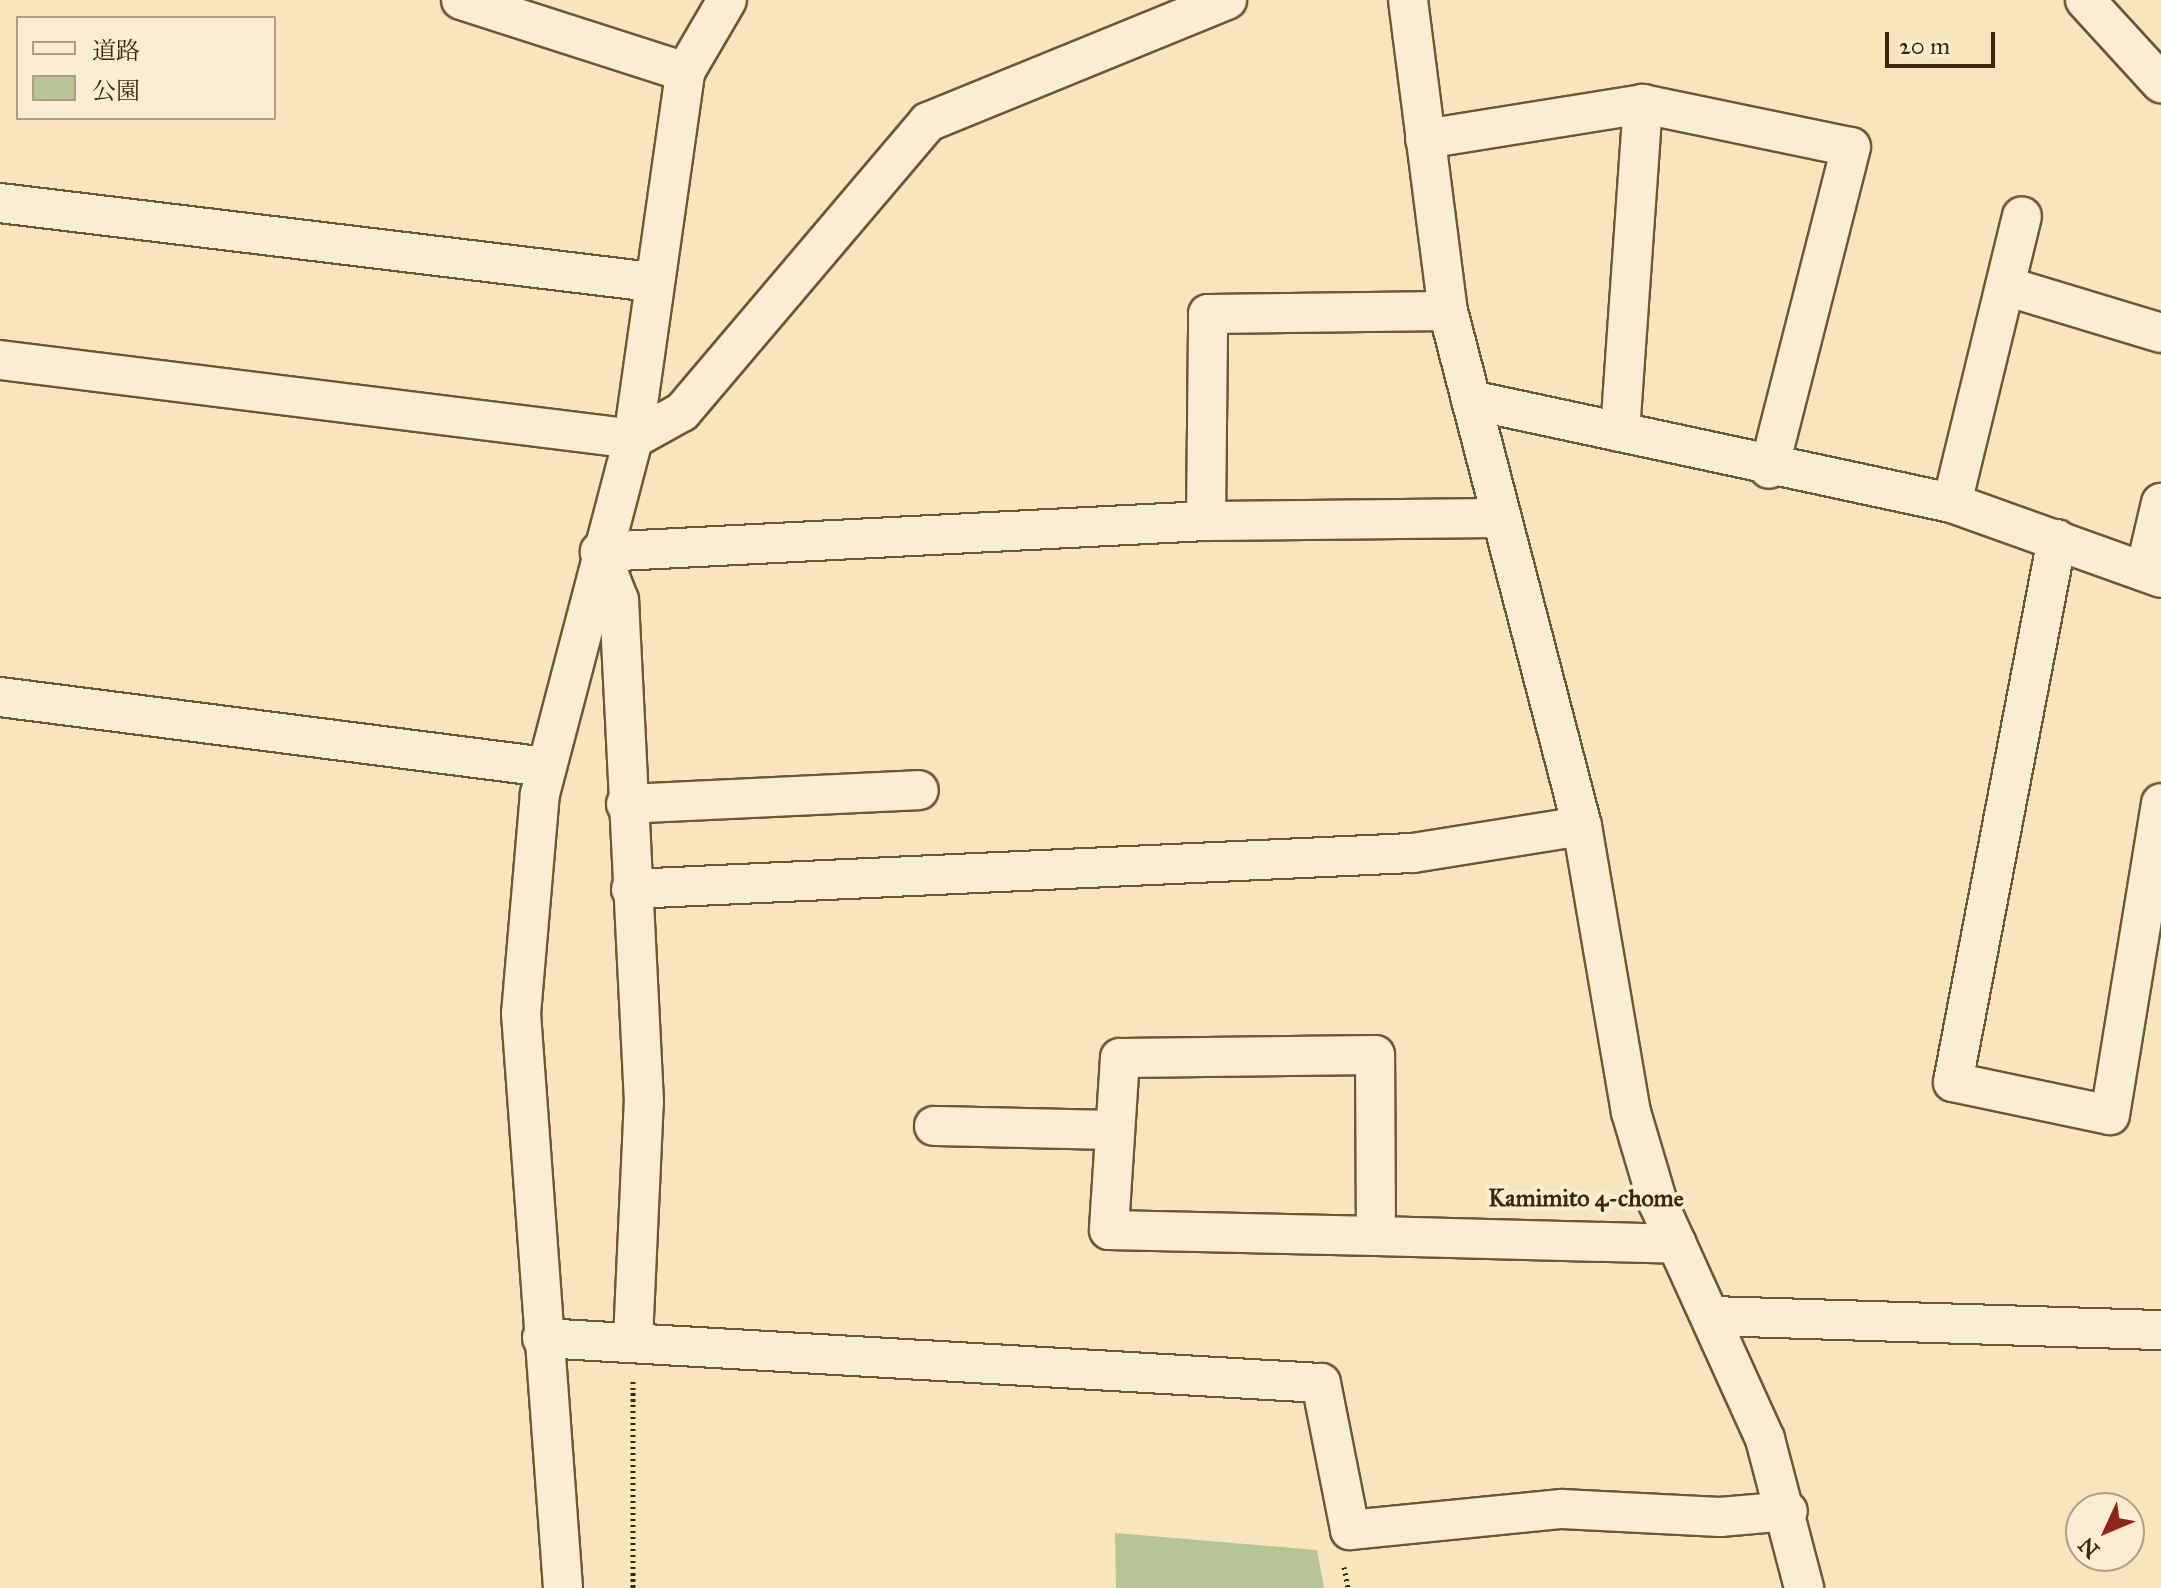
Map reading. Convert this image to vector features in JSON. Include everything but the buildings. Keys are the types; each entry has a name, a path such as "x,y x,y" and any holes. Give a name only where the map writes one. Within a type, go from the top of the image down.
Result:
{"street":[{"path":"461,0 685,72"},
{"path":"563,1588 542,1338 521,1014 546,767 600,552 633,439 652,282 685,72 727,0"},
{"path":"0,360 633,439 682,412 928,122 1227,0"},
{"path":"1408,0 1448,311 1582,826 1631,1112 1677,1244 1712,1316 1788,1511 1804,1588"},
{"path":"2085,0 2161,83"},
{"path":"1425,139 1643,104 1851,147 1769,469"},
{"path":"1620,432 1643,104"},
{"path":"0,203 652,282"},
{"path":"1952,503 2009,287 2022,216"},
{"path":"2009,287 2161,333"},
{"path":"1206,521 1208,314 1448,311"},
{"path":"1471,400 1620,432 1769,469 1952,503 2153,575 2161,503"},
{"path":"600,552 914,530 1206,521 1500,518"},
{"path":"2057,539 1953,1082 2110,1115 2161,803"},
{"path":"600,552 619,600 626,804 644,1102 633,1340"},
{"path":"0,697 546,767"},
{"path":"626,804 919,790"},
{"path":"631,889 1413,853 1582,826"},
{"path":"1376,1236 1375,1055 1120,1058 1109,1230 1677,1244"},
{"path":"934,1126 1115,1130"},
{"path":"1712,1316 2161,1330"},
{"path":"542,1338 633,1340 1321,1383 1350,1530 1562,1509 1720,1517 1788,1511"}],"path":[{"path":"633,1340 633,1588"}],"green space":[{"path":"1115,1533 1317,1550 1324,1588 1116,1588"}],"district":[{"name":"Kamimito 4-chome","path":"1586,1199"}]}
